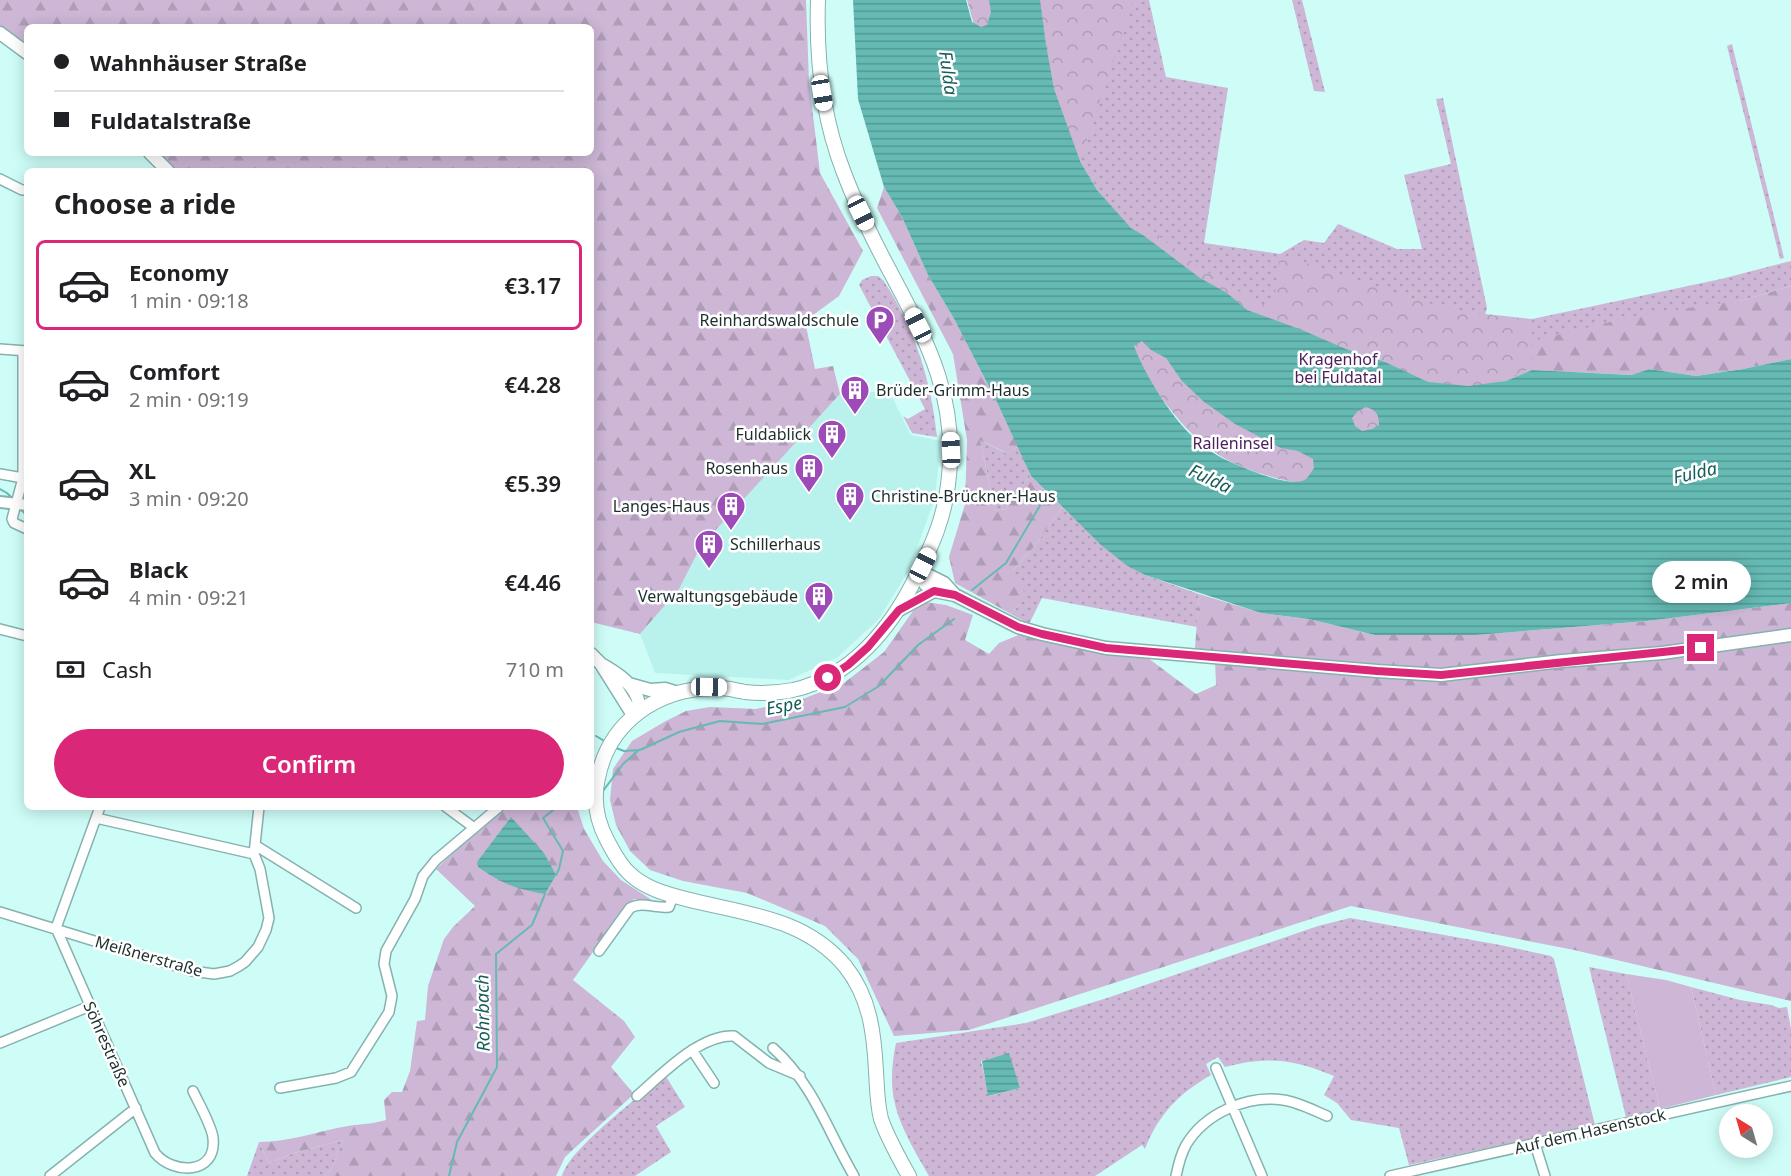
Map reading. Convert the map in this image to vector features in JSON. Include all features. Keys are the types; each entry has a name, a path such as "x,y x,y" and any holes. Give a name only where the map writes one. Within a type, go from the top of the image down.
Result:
{"main road":[{"path":"818,0 819,70 833,143 861,213 932,354 946,400 951,450 948,486 936,535 899,610 857,658 838,672 795,690 771,693 709,687 678,693 660,699 633,715 620,728 595,768 597,813 603,833 616,856 630,874 656,891 764,916 790,925 828,949 845,966 860,988 869,1011 874,1034 877,1096 881,1118 909,1176"},
{"path":"0,33 24,51"},
{"path":"153,156 165,168"},
{"path":"920,571 925,584 934,591 955,595 1018,627 1106,648 1441,675 1562,661 1662,653 1791,635"},
{"path":"920,571 944,583 955,595"},
{"path":"899,610 934,591"},
{"path":"594,657 601,664 633,715"},
{"path":"601,664 614,671 629,684 638,697 639,704 633,715"},
{"path":"629,684 650,690 665,689 678,693"}],"street":[{"path":"0,179 24,192"},
{"path":"0,349 24,351"},
{"path":"24,384 23,478 14,504 12,521 24,527"},
{"path":"0,474 23,478"},
{"path":"0,629 24,635"},
{"path":"57,928 99,810"},
{"name":"Meißnerstraße","path":"0,912 192,971 213,974 230,971 245,962 258,947 269,918 254,849 259,810"},
{"path":"450,810 473,827"},
{"path":"280,1088 336,1078 351,1072 389,1012 392,996 384,964 386,951 415,899 423,876 436,860 495,810"},
{"path":"96,818 254,849 356,908"},
{"path":"599,951 630,908 637,905 669,907 673,896"},
{"name":"Söhrestraße","path":"57,928 155,1153 162,1162 192,1169 205,1163 213,1151 213,1135 193,1091"},
{"path":"0,1043 90,1006"},
{"path":"637,1096 692,1050 727,1036 734,1036 769,1063 800,1076"},
{"path":"773,1048 800,1076 854,1176"},
{"path":"692,1050 714,1083"},
{"path":"1216,1068 1262,1176"},
{"name":"Auf dem Hasenstock","path":"1394,1175 1791,1086"},
{"path":"1176,1176 1186,1144 1214,1116 1233,1107 1250,1101 1284,1100 1327,1116"},
{"path":"50,1176 136,1108"},
{"path":"1535,1144 1545,1176"}],"shaded area":[{"path":"889,391 911,435 941,441 935,498 909,570 879,619 838,657 789,680 655,673 640,634 679,589 701,546 840,394"}],"green space":[{"path":"0,0 806,0 809,82 820,173 863,251 839,296 805,321 815,369 833,366 840,394 701,546 679,589 640,634 594,623 594,168 163,168 150,156 594,156 594,24 24,24 24,48 0,28"},
{"name":"Kragenhof bei Fuldatal","path":"967,0 1133,0 1079,164 1096,193 1128,232 1149,227 1208,272 1273,309 1280,254 1410,299 1477,314 1532,320 1533,367 1305,481 1291,481 1265,475 1213,452 1188,430 1153,387 978,39"},
{"path":"1040,0 1149,0 1166,77 1228,88 1204,243 1280,254 1304,240 1324,243 1338,224 1397,249 1422,249 1404,175 1451,164 1436,99 1443,98 1487,308 1485,314 1532,319 1721,279 1791,261 1791,286 1744,300 1534,341 1532,370 1506,381 1468,386 1269,319 1131,228 1097,190 1080,161"},
{"path":"1292,0 1302,0 1325,92 1314,91"},
{"path":"1732,44 1784,258 1780,259 1727,46"},
{"path":"884,187 902,217 928,275 953,317 1018,447 1007,453 980,440 995,511 1006,509 1015,493 1031,476 1062,507 1034,547 1013,570 1024,591 1019,605 1011,614 955,583 949,557 965,504 967,440 953,354 877,208"},
{"path":"878,276 883,280 913,336 931,395 937,437 912,433 903,416 908,419 925,409 859,285 862,280"},
{"path":"1791,286 1791,359 1696,376 1649,369 1633,375 1532,370 1533,341 1634,316 1744,300"},
{"path":"980,440 1006,453 1018,447 1031,476 1015,493 1006,509 995,511"},
{"path":"1062,507 1111,553 1145,575 1199,594 1197,627 1042,598 1029,624 1011,614 1019,605 1013,570 1034,547"},
{"path":"1199,594 1261,613 1309,619 1375,635 1476,635 1647,621 1791,603 1791,1001 1574,950 1351,906 969,1030 894,1036 858,959 825,926 747,893 683,881 650,870 630,851 616,825 610,800 613,769 632,741 686,711 710,707 756,709 800,700 844,683 884,652 913,611 926,602 946,605 973,615 965,640 989,654 999,643 1021,634 1106,654 1148,658 1196,694 1216,685 1215,661 1195,648"},
{"path":"503,810 578,810 584,829 603,861 621,880 658,904 634,899 628,903 573,980 624,1021 635,1037 611,1067 634,1094 565,1157 556,1176 325,1176 332,1169 343,1140 294,1153 269,1163 259,1142 386,1120 384,1100 392,1092 402,1092 410,1071 417,1021 425,1020 428,986 444,939 475,906 436,869 476,831"},
{"path":"1350,918 1551,956 1554,959 1595,1125 1409,1165 1399,1128 1351,1120 1337,1103 1324,1095 1334,1076 1306,1066 1280,1061 1254,1061 1225,1067 1218,1057 1206,1064 1211,1075 1179,1098 1163,1115 1145,1149 1142,1145 1095,1176 929,1176 897,1113 892,1089 896,1043 1026,1023 1107,998 1318,926","holes":["1008,1054 1020,1088 989,1096 981,1061"]},
{"path":"1589,967 1626,974 1660,1109 1626,1117"},
{"path":"1626,974 1666,980 1691,987 1716,1095 1660,1109"},
{"path":"1691,987 1740,1000 1779,1008 1787,1007 1791,1029 1791,1077 1716,1095"},
{"path":"665,1075 685,1107 656,1126 671,1152 635,1176 562,1176 567,1165 591,1137"},
{"path":"343,1140 332,1169 325,1176 247,1176 259,1142 269,1163 294,1153"}],"water":[{"name":"Fulda","path":"853,0 966,0 972,22 981,27 987,25 991,12 989,0 1040,0 1054,89 1080,161 1097,190 1131,228 1200,278 1227,293 1247,310 1385,362 1428,382 1468,386 1506,381 1532,370 1632,375 1649,369 1696,376 1791,359 1791,603 1647,621 1476,635 1375,635 1309,619 1261,613 1145,575 1126,565 1101,545 1031,476 996,400 953,317 928,275 902,217 884,187 858,99","holes":["1142,341 1151,350 1166,358 1182,381 1203,401 1235,424 1281,448 1298,451 1313,459 1314,468 1306,479 1289,482 1265,476 1224,459 1202,445 1183,427 1151,381 1134,346","1366,407 1376,413 1379,425 1362,431 1355,426 1352,418"]},
{"path":"511,817 544,853 556,875 545,894 510,885 478,867 477,862"},
{"path":"1009,1053 1020,1088 988,1096 982,1061"}],"waterway":[{"name":"Espe","path":"0,489 12,498"},
{"name":"Espe","path":"972,590 1006,563 1048,492"},
{"name":"Espe","path":"19,507 24,513"},
{"name":"Espe","path":"616,748 624,751 640,750 679,732 720,721 762,724 845,707 879,686 918,645 954,619"},
{"name":"Espe","path":"596,736 606,742"},
{"path":"603,791 623,764 639,750"},
{"path":"553,810 543,818 563,851 556,875"},
{"name":"Rohrbach","path":"449,1176 457,1142 497,1067 496,954 532,925 545,894"}],"place":[{"name":"Reinhardswaldschule","path":"880,346"},
{"name":"Brüder-Grimm-Haus","path":"855,416"},
{"name":"Fuldablick","path":"832,460"},
{"name":"Rosenhaus","path":"809,494"},
{"name":"Christine-Brückner-Haus","path":"850,522"},
{"name":"Langes-Haus","path":"731,532"},
{"name":"Schillerhaus","path":"709,570"},
{"name":"Verwaltungsgebäude","path":"819,622"}],"route":[{"path":"828,678 848,665 868,647 899,610 934,591 955,595 1018,627 1106,648 1377,671 1441,675 1701,648"}],"park label":[{"name":"Ralleninsel","path":"1233,443"}]}
